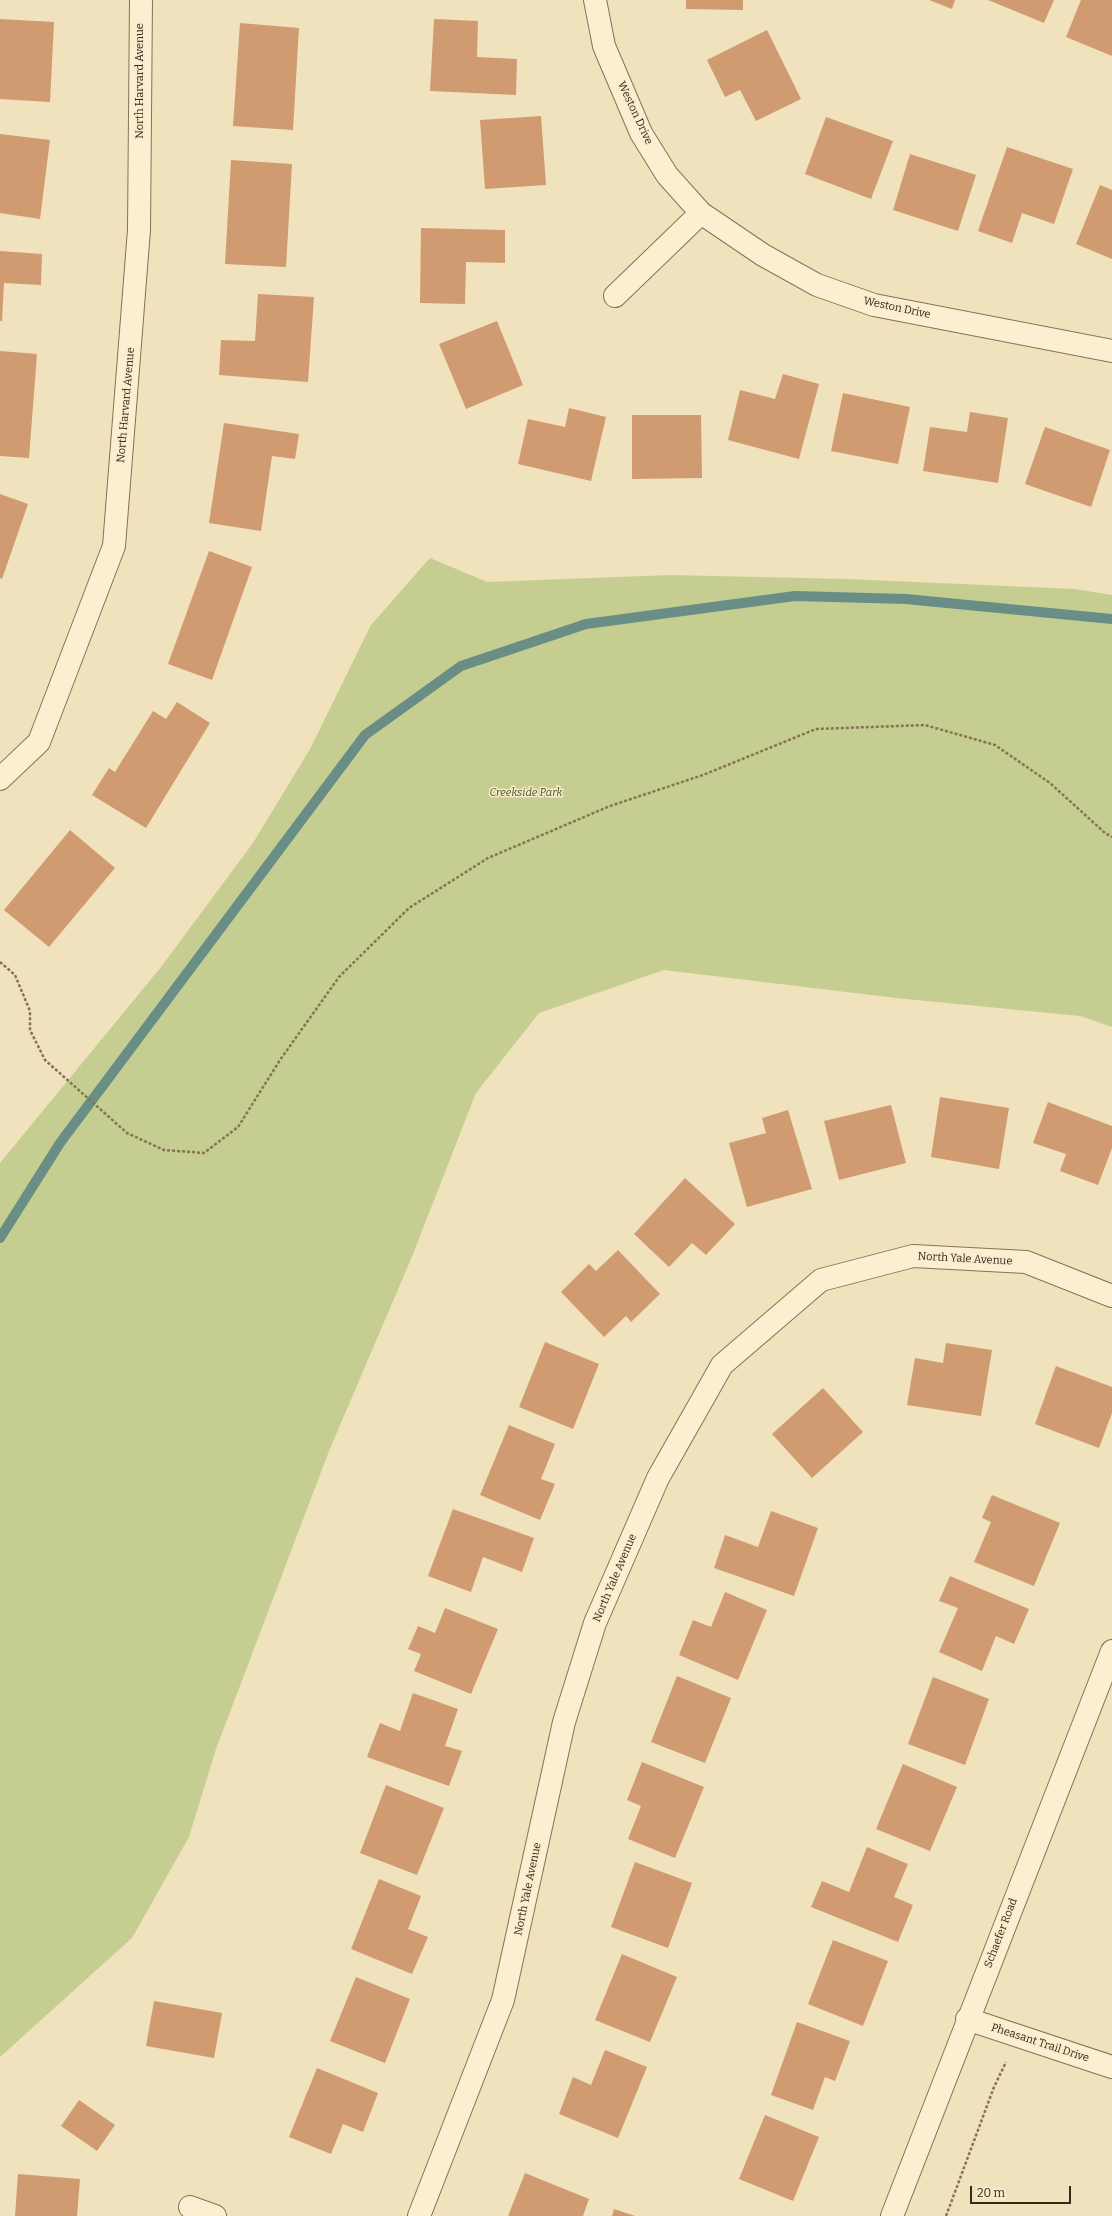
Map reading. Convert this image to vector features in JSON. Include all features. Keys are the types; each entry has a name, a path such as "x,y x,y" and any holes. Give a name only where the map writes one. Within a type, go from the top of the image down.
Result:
{"street":[{"name":"North Harvard Avenue","path":"0,779 39,742 114,546 139,230 141,0"},
{"name":"Weston Drive","path":"595,0 604,46 641,133 667,175 701,213 763,256 810,281 874,305 1112,351"},
{"path":"615,296 701,213"},
{"name":"North Yale Avenue","path":"419,2216 504,2000 564,1722 595,1623 658,1478 722,1365 821,1280 913,1256 1026,1262 1112,1296"},
{"name":"Schaefer Road","path":"892,2216 967,2019 1112,1651"},
{"name":"Pheasant Trail Drive","path":"967,2019 1112,2067"},
{"path":"190,2207 215,2216"}],"path":[{"path":"0,962 15,975 30,1011 30,1030 45,1060 127,1133 164,1150 204,1153 238,1127 280,1060 339,977 408,908 488,858 610,806 702,775 816,729 925,725 995,745 1050,783 1105,833 1112,837"},
{"path":"946,2216 994,2088 1018,2036"}],"green space":[{"name":"Creekside Park","path":"430,558 487,582 670,575 847,579 1075,589 1112,595 1112,1027 1080,1016 896,998 664,970 539,1013 476,1093 411,1259 329,1451 216,1749 189,1837 132,1938 0,2057 0,1163 161,967 253,843 310,749 371,625"}],"building":[{"path":"686,0 743,0 743,10 686,9"},
{"path":"929,0 955,0 952,9"},
{"path":"988,0 1054,0 1044,23"},
{"path":"1081,0 1112,0 1112,56 1066,37"},
{"path":"0,19 54,22 50,102 0,99"},
{"path":"434,19 478,21 477,57 517,59 516,95 430,91"},
{"path":"240,23 299,28 293,130 233,126"},
{"path":"767,30 801,99 756,121 740,90 725,97 707,60"},
{"path":"541,116 546,185 485,189 480,120"},
{"path":"826,117 893,141 871,199 805,174"},
{"path":"0,134 50,140 40,219 0,213"},
{"path":"1007,147 1073,169 1054,224 1022,213 1012,243 978,231"},
{"path":"910,154 976,175 958,231 893,210"},
{"path":"231,160 292,164 286,267 225,264"},
{"path":"1100,185 1112,190 1112,259 1076,244"},
{"path":"421,228 505,230 505,263 466,262 465,304 420,303"},
{"path":"0,251 42,254 41,285 4,283 2,321 0,321"},
{"path":"258,294 314,297 308,382 219,375 221,340 255,341"},
{"path":"497,321 523,385 466,409 439,344"},
{"path":"0,351 37,354 29,458 0,456"},
{"path":"783,374 819,384 799,459 728,440 740,390 775,399"},
{"path":"843,393 910,407 898,464 831,451"},
{"path":"569,408 606,417 591,481 518,464 528,419 565,427"},
{"path":"970,412 1008,418 998,483 923,471 930,427 967,432"},
{"path":"632,415 701,415 702,478 632,479"},
{"path":"224,423 299,434 295,459 272,456 261,531 209,523"},
{"path":"1045,427 1110,450 1091,507 1025,484"},
{"path":"0,494 28,504 2,579 0,578"},
{"path":"209,551 252,567 212,680 168,664"},
{"path":"177,702 210,723 146,828 92,795 109,768 115,772 153,711 166,719"},
{"path":"70,830 115,868 49,947 4,910"},
{"path":"940,1097 1009,1108 999,1169 931,1157"},
{"path":"1048,1102 1112,1126 1112,1148 1098,1185 1060,1171 1066,1154 1033,1143"},
{"path":"891,1105 906,1163 839,1180 824,1121"},
{"path":"788,1110 812,1189 747,1207 729,1143 766,1133 762,1118"},
{"path":"685,1178 735,1224 706,1255 692,1243 669,1267 634,1234"},
{"path":"618,1250 660,1294 631,1322 626,1316 604,1337 561,1292 589,1264 596,1271"},
{"path":"545,1342 599,1364 573,1429 519,1407"},
{"path":"946,1343 992,1350 981,1416 907,1405 915,1358 943,1363"},
{"path":"1056,1366 1112,1387 1112,1413 1099,1448 1035,1424"},
{"path":"823,1388 863,1432 812,1478 772,1434"},
{"path":"509,1425 555,1444 541,1479 555,1484 540,1520 480,1495"},
{"path":"992,1495 1060,1523 1034,1586 974,1562 991,1522 982,1518"},
{"path":"453,1509 534,1538 522,1572 483,1557 471,1592 428,1576"},
{"path":"771,1511 818,1528 794,1596 714,1568 725,1535 758,1547"},
{"path":"950,1576 1029,1609 1014,1644 996,1636 982,1671 939,1652 958,1608 939,1601"},
{"path":"725,1592 767,1610 738,1680 679,1655 693,1620 711,1627"},
{"path":"445,1608 498,1629 471,1694 414,1671 421,1654 408,1649 418,1626 435,1633"},
{"path":"677,1676 731,1698 705,1763 651,1742"},
{"path":"933,1677 989,1699 965,1765 908,1744"},
{"path":"413,1693 458,1709 445,1746 462,1751 449,1786 367,1757 380,1723 400,1731"},
{"path":"642,1762 704,1787 675,1858 628,1839 641,1806 627,1800"},
{"path":"903,1764 957,1787 930,1851 876,1829"},
{"path":"386,1785 444,1808 417,1875 360,1853"},
{"path":"867,1847 908,1864 894,1897 913,1905 898,1942 811,1907 822,1881 849,1892"},
{"path":"635,1862 692,1883 668,1948 611,1927"},
{"path":"379,1879 421,1896 408,1929 428,1937 412,1974 351,1949"},
{"path":"833,1940 888,1961 863,2026 808,2004"},
{"path":"622,1954 677,1977 650,2042 595,2020"},
{"path":"356,1977 410,1999 385,2063 330,2041"},
{"path":"154,2001 222,2013 214,2058 146,2046"},
{"path":"797,2022 850,2041 835,2081 825,2077 813,2110 771,2095"},
{"path":"605,2050 647,2067 618,2138 559,2114 573,2077 591,2085"},
{"path":"317,2068 378,2093 363,2132 343,2124 331,2154 289,2137"},
{"path":"79,2100 115,2125 97,2151 61,2126"},
{"path":"765,2115 819,2137 793,2201 739,2179"},
{"path":"525,2173 589,2199 583,2216 508,2216"},
{"path":"18,2174 80,2179 77,2216 15,2216"},
{"path":"614,2209 635,2216 612,2216"}],"waterway":[{"path":"0,1238 60,1143 365,735 461,666 586,624 795,596 906,599 1112,619"}]}
